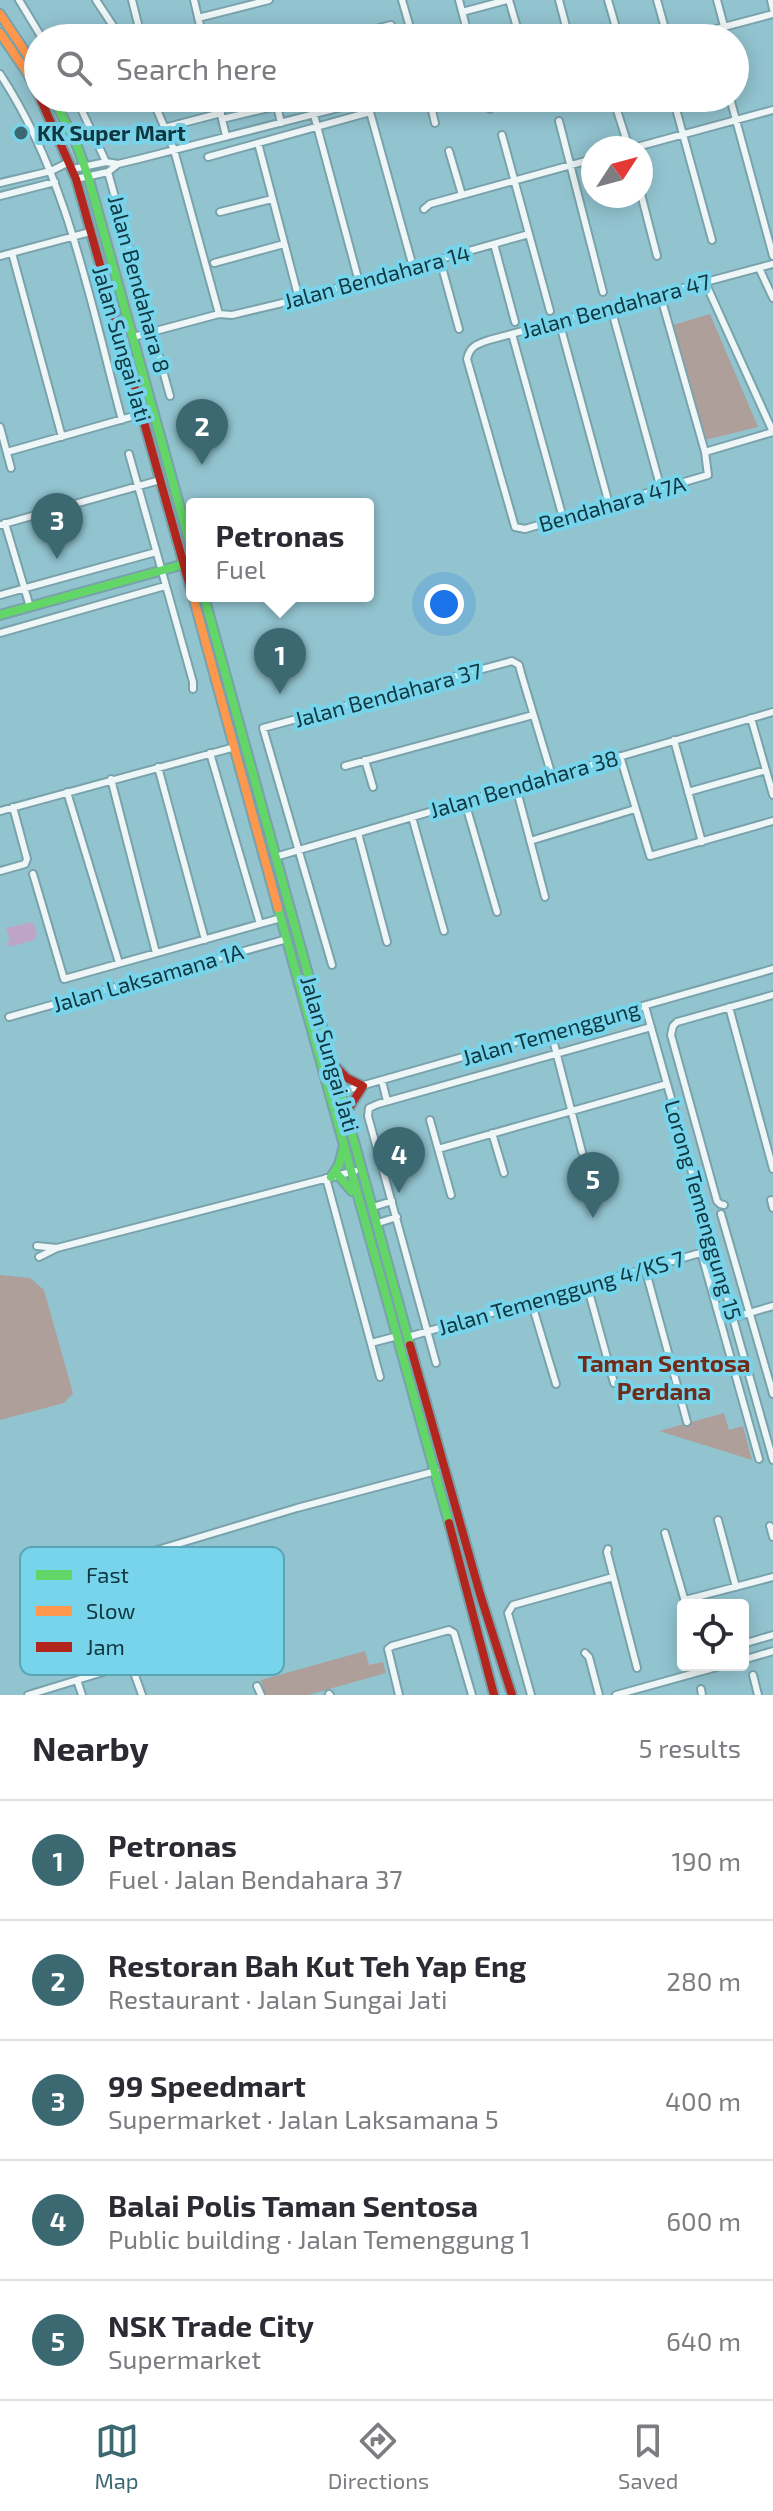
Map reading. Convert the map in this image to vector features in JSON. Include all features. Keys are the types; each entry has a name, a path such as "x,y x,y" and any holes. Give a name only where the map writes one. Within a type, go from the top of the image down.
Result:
{"main road":[{"path":"0,14 24,50"},
{"name":"Jalan Sungai Jati","path":"0,33 24,68"},
{"name":"Jalan Sungai Jati","path":"46,112 76,179 178,545 186,560"},
{"name":"Jalan Sungai Jati","path":"60,112 86,171 186,529"},
{"path":"162,571 176,558 178,545"},
{"path":"0,615 186,565"},
{"path":"162,571 178,572 186,580"},
{"name":"Jalan Sungai Jati","path":"194,602 343,1148 512,1695"},
{"name":"Jalan Sungai Jati","path":"206,602 378,1223 436,1471 494,1695"},
{"path":"334,1064 347,1078 363,1086 347,1111"},
{"path":"343,1148 332,1177 349,1185 362,1209"}],"street":[{"path":"19,0 34,24"},
{"path":"96,0 112,24"},
{"path":"132,0 138,24"},
{"path":"194,0 200,24"},
{"path":"402,0 409,24"},
{"path":"459,0 465,24"},
{"path":"462,12 508,0 516,24"},
{"path":"559,0 565,24"},
{"path":"608,0 615,24"},
{"path":"657,0 664,24"},
{"path":"717,0 721,24"},
{"path":"731,24 773,11 771,0"},
{"path":"198,18 264,1"},
{"path":"0,74 13,94 55,182 73,236 122,420"},
{"path":"653,142 773,110"},
{"path":"83,112 106,162"},
{"path":"158,112 174,150 221,314"},
{"path":"220,112 226,136"},
{"path":"164,128 243,112"},
{"path":"278,112 281,123"},
{"path":"76,179 106,162 118,164 325,112"},
{"path":"208,157 370,112 413,267"},
{"path":"432,112 435,123"},
{"path":"618,112 627,136"},
{"path":"677,112 712,240"},
{"path":"734,112 773,256"},
{"path":"314,115 359,282"},
{"path":"559,121 603,292"},
{"path":"502,135 550,311"},
{"path":"258,143 299,299"},
{"path":"449,151 462,195"},
{"path":"424,209 430,204 581,162"},
{"path":"0,183 71,166 86,171 108,172 118,164"},
{"name":"Jalan Bendahara 8","path":"108,172 170,396"},
{"path":"0,196 55,182"},
{"path":"220,212 272,199"},
{"path":"645,208 657,256"},
{"path":"0,256 90,232"},
{"name":"Jalan Bendahara 14","path":"133,337 221,314 232,315 299,299 529,234"},
{"path":"214,263 284,244"},
{"path":"494,244 515,322"},
{"path":"12,253 62,437"},
{"path":"440,260 459,329"},
{"name":"Jalan Bendahara 47","path":"515,527 467,359 469,350 512,334 773,264"},
{"path":"759,268 773,298"},
{"path":"660,294 705,452 773,432 705,282"},
{"path":"611,308 661,489"},
{"path":"559,321 609,504"},
{"path":"512,334 563,518"},
{"path":"7,452 141,414"},
{"path":"0,427 11,468"},
{"name":"Bendahara 47A","path":"515,527 525,529 708,475 705,452"},
{"path":"129,454 193,689"},
{"path":"30,607 3,524 160,480"},
{"path":"0,595 156,552"},
{"path":"0,633 165,586"},
{"name":"Jalan Bendahara 37","path":"299,850 263,728 512,661 519,665 533,715"},
{"name":"Jalan Bendahara 38","path":"275,857 773,712"},
{"path":"345,766 533,715 552,776"},
{"path":"751,718 773,795"},
{"path":"674,740 702,842"},
{"path":"0,811 235,747"},
{"path":"210,753 260,924"},
{"path":"620,756 650,856 773,821"},
{"path":"365,760 373,787"},
{"path":"158,767 205,940"},
{"path":"688,792 766,770"},
{"path":"111,779 156,953"},
{"path":"516,787 545,897"},
{"path":"67,792 119,963"},
{"path":"465,802 497,912"},
{"path":"0,871 25,864 27,859 13,807"},
{"path":"530,841 635,809"},
{"path":"412,817 444,931"},
{"path":"358,833 387,942"},
{"path":"299,850 332,965"},
{"path":"33,874 64,979 281,918"},
{"name":"Jalan Laksamana 1A","path":"9,1017 287,939"},
{"name":"Jalan Temenggung","path":"329,1095 773,969"},
{"path":"724,1205 717,1201 671,1035 673,1026 677,1022 773,995"},
{"name":"Lorong Temenggung 15","path":"645,1006 773,1460"},
{"path":"729,1007 773,1169"},
{"path":"436,1363 368,1116 369,1108 387,1097 651,1027"},
{"path":"551,1032 582,1152"},
{"path":"382,1081 387,1097"},
{"path":"438,1149 667,1084"},
{"path":"430,1120 451,1195"},
{"path":"492,1133 504,1173"},
{"path":"39,1257 57,1248 363,1168"},
{"path":"332,1177 380,1377"},
{"path":"373,1207 392,1201"},
{"path":"721,1214 773,1394"},
{"path":"378,1223 397,1217"},
{"path":"37,1246 57,1248"},
{"name":"Jalan Temenggung 4/KS 7","path":"371,1343 428,1331 714,1249"},
{"path":"701,1252 759,1459"},
{"path":"645,1268 687,1422"},
{"path":"587,1285 614,1383"},
{"path":"531,1301 556,1384"},
{"path":"732,1318 773,1306"},
{"path":"765,1430 773,1427"},
{"path":"167,1547 436,1471"},
{"path":"718,1520 736,1587"},
{"path":"770,1526 773,1537"},
{"path":"665,1533 685,1599"},
{"path":"608,1549 637,1668"},
{"path":"531,1695 508,1613 513,1605 613,1577"},
{"path":"698,1599 773,1577"},
{"path":"399,1695 388,1649 449,1630 454,1633 472,1695"},
{"path":"749,1642 773,1635"},
{"path":"749,1658 773,1651"},
{"path":"585,1653 589,1657 599,1695"},
{"path":"616,1695 643,1691 696,1671"},
{"path":"28,1695 93,1675"},
{"path":"135,1675 142,1695"},
{"path":"753,1675 758,1695"},
{"path":"77,1680 82,1695"},
{"path":"257,1686 261,1695"}],"shaded area":[{"path":"710,314 758,427 705,440 673,325"},
{"path":"33,922 37,935 34,940 9,947 7,942 12,940 8,939 6,928"},
{"path":"0,1275 30,1278 44,1290 73,1393 64,1403 0,1420"},
{"path":"724,1413 729,1430 743,1426 752,1460 659,1431"},
{"path":"365,1651 369,1665 383,1662 386,1673 308,1695 265,1695 261,1680"}],"traffic: fast":[{"path":"60,112 88,176 186,529"},
{"path":"0,615 186,564"},
{"path":"206,602 410,1345"},
{"path":"278,908 449,1523"},
{"path":"331,1177 339,1165 343,1149"},
{"path":"338,1175 352,1191"}],"traffic: slow":[{"path":"0,14 24,50"},
{"path":"0,33 24,68"},
{"path":"195,602 278,908"}],"traffic: jam":[{"path":"46,112 76,179 186,573"},
{"path":"337,1068 347,1078 363,1086 347,1111"},
{"path":"410,1345 480,1594 512,1695"},
{"path":"449,1523 494,1695"}],"place":[{"name":"KK Super Mart","path":"21,133"},
{"name":"Restoran Bah Kut Teh Yap Eng","path":"202,465"},
{"name":"99 Speedmart","path":"57,559"},
{"name":"Petronas","path":"280,694"},
{"name":"Balai Polis Taman Sentosa","path":"399,1193"},
{"name":"NSK Trade City","path":"593,1218"}],"district":[{"name":"Taman Sentosa Perdana","path":"664,1378"}]}
